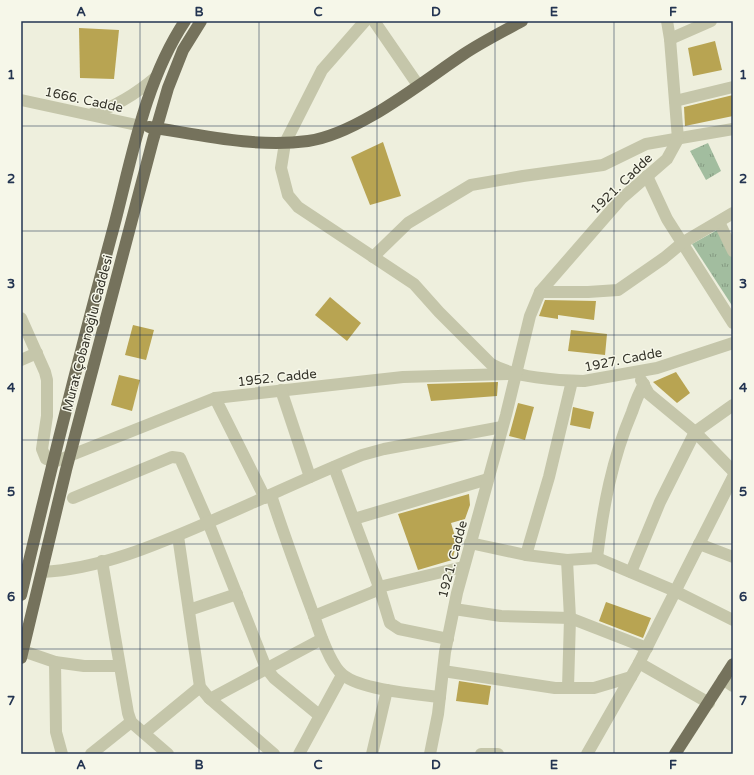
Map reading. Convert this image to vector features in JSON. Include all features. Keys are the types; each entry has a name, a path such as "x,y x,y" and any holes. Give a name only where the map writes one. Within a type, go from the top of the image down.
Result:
{"main road":[{"name":"Murat Çobanoğlu Caddesi","path":"21,595 93,302 141,126 156,77 185,21"},
{"name":"Murat Çobanoğlu Caddesi","path":"22,655 70,457 168,88 183,50 201,21"},
{"path":"141,126 257,143 310,141 342,131 371,116 465,53 522,21"},
{"path":"675,754 709,703 728,683 733,664"}],"street":[{"path":"365,21 322,70 285,143 281,168 288,195 298,207 414,284 439,312 491,364 515,374"},
{"path":"374,21 418,85"},
{"path":"667,21 670,39 678,139"},
{"path":"670,39 710,21"},
{"path":"92,114 112,107 133,96 156,77"},
{"path":"675,101 733,87"},
{"name":"1666. Cadde","path":"21,100 92,114 141,126"},
{"path":"373,257 408,223 471,185 603,164 646,144 733,129"},
{"name":"1921. Cadde","path":"430,754 448,639 463,567 502,427 530,316 540,292 621,199 667,159 678,139"},
{"path":"647,176 666,219 733,323"},
{"path":"540,292 588,292 618,290 664,258 682,243 733,213"},
{"path":"719,222 733,251"},
{"path":"21,318 45,372 48,392 47,416 42,449 46,459 54,462"},
{"name":"1927. Cadde","path":"515,374 572,381 584,381 638,373 733,343"},
{"path":"21,360 36,353"},
{"path":"638,373 649,394 695,432 733,472"},
{"name":"1952. Cadde","path":"54,462 70,457 215,398 403,377 515,374"},
{"path":"526,555 549,477 572,381"},
{"path":"597,558 601,523 610,473 621,438 644,384"},
{"path":"281,390 310,477"},
{"path":"215,398 268,497 322,639 342,675 354,681 387,690 440,697"},
{"path":"631,572 663,496 695,432 733,404"},
{"path":"42,572 68,571 178,536 310,477 384,449 502,427"},
{"path":"73,498 172,457 180,458 208,522 266,668 274,678 319,715"},
{"path":"334,467 379,587 390,623 399,629 448,639"},
{"path":"587,754 647,648 733,477"},
{"path":"354,519 488,479"},
{"path":"178,536 200,687 210,699 274,754"},
{"path":"470,543 526,555 567,560 597,558 675,591 733,620"},
{"path":"699,544 733,557"},
{"path":"567,560 570,618 568,688"},
{"path":"102,561 125,703 131,722 168,754"},
{"path":"314,616 373,592 379,587 463,567"},
{"path":"189,610 237,594"},
{"path":"454,609 501,616 570,618 647,648"},
{"path":"210,699 322,639"},
{"path":"22,655 54,662 84,666 119,666"},
{"path":"54,662 56,732 62,754"},
{"path":"639,662 709,703"},
{"path":"443,671 555,688 594,688 631,677"},
{"path":"298,754 342,675"},
{"path":"144,733 200,687"},
{"path":"372,754 387,690"},
{"path":"91,754 131,722"},
{"path":"481,754 498,754"}],"green space":[{"path":"708,143 721,171 706,180 690,151"},
{"path":"719,229 733,258 733,307 692,244"}],"building":[{"path":"79,28 119,30 114,79 80,78"},
{"path":"715,41 722,70 693,76 688,48"},
{"path":"733,95 733,116 685,126 684,107"},
{"path":"383,142 401,196 370,205 351,157"},
{"path":"330,297 361,323 347,341 315,315"},
{"path":"545,300 596,301 594,320 558,315 558,319 539,316"},
{"path":"133,325 154,330 146,360 125,355"},
{"path":"571,330 607,334 605,355 568,351"},
{"path":"676,372 690,393 677,403 653,382"},
{"path":"119,375 140,380 132,411 111,405"},
{"path":"498,382 497,396 431,401 427,384"},
{"path":"518,403 534,407 525,440 509,436"},
{"path":"573,407 594,412 590,429 570,425"},
{"path":"469,494 470,505 465,519 451,523 457,543 452,560 418,570 398,514"},
{"path":"606,602 651,618 643,638 599,621"},
{"path":"459,681 491,686 488,705 456,701"}]}
